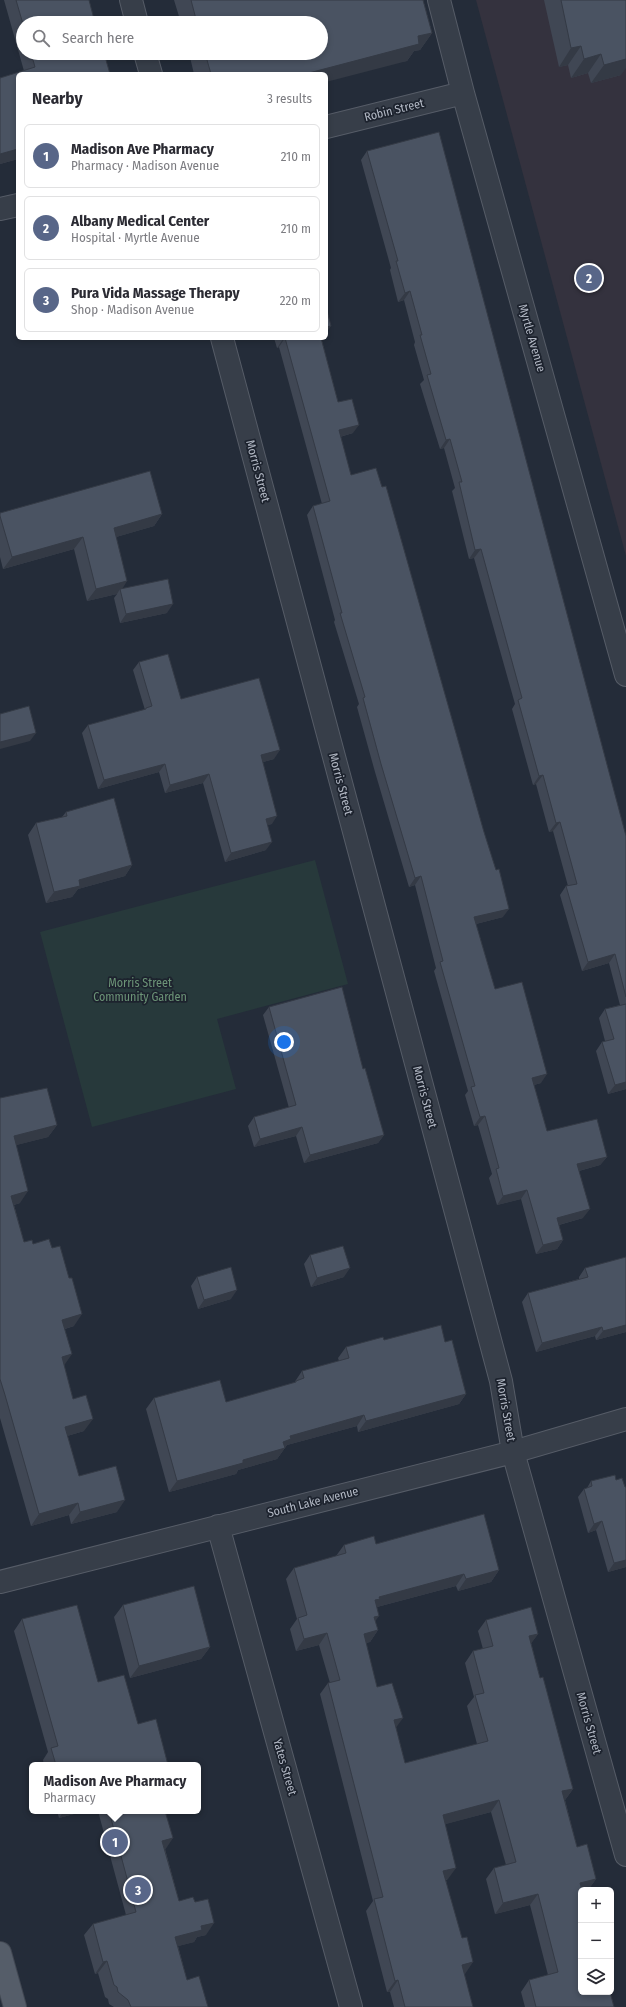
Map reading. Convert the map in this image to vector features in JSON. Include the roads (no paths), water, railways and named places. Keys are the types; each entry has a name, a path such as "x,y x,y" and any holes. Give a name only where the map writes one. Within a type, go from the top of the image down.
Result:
{"main road":[{"path":"0,1953 15,2007"}],"street":[{"path":"131,0 135,16"},
{"name":"Myrtle Avenue","path":"439,0 463,93 626,675"},
{"path":"147,60 150,72"},
{"name":"Robin Street","path":"328,127 463,93"},
{"path":"0,209 16,205"},
{"name":"Morris Street","path":"223,340 502,1381 513,1452 626,1855"},
{"name":"South Lake Avenue","path":"0,1582 513,1452 626,1419"},
{"name":"Yates Street","path":"218,1526 351,2007"}],"place":[{"name":"Albany Medical Center","path":"589,278"},
{"name":"Madison Ave Pharmacy","path":"115,1842"},
{"name":"Pura Vida Massage Therapy","path":"138,1890"}],"park label":[{"name":"Morris Street Community Garden","path":"140,990"}]}
